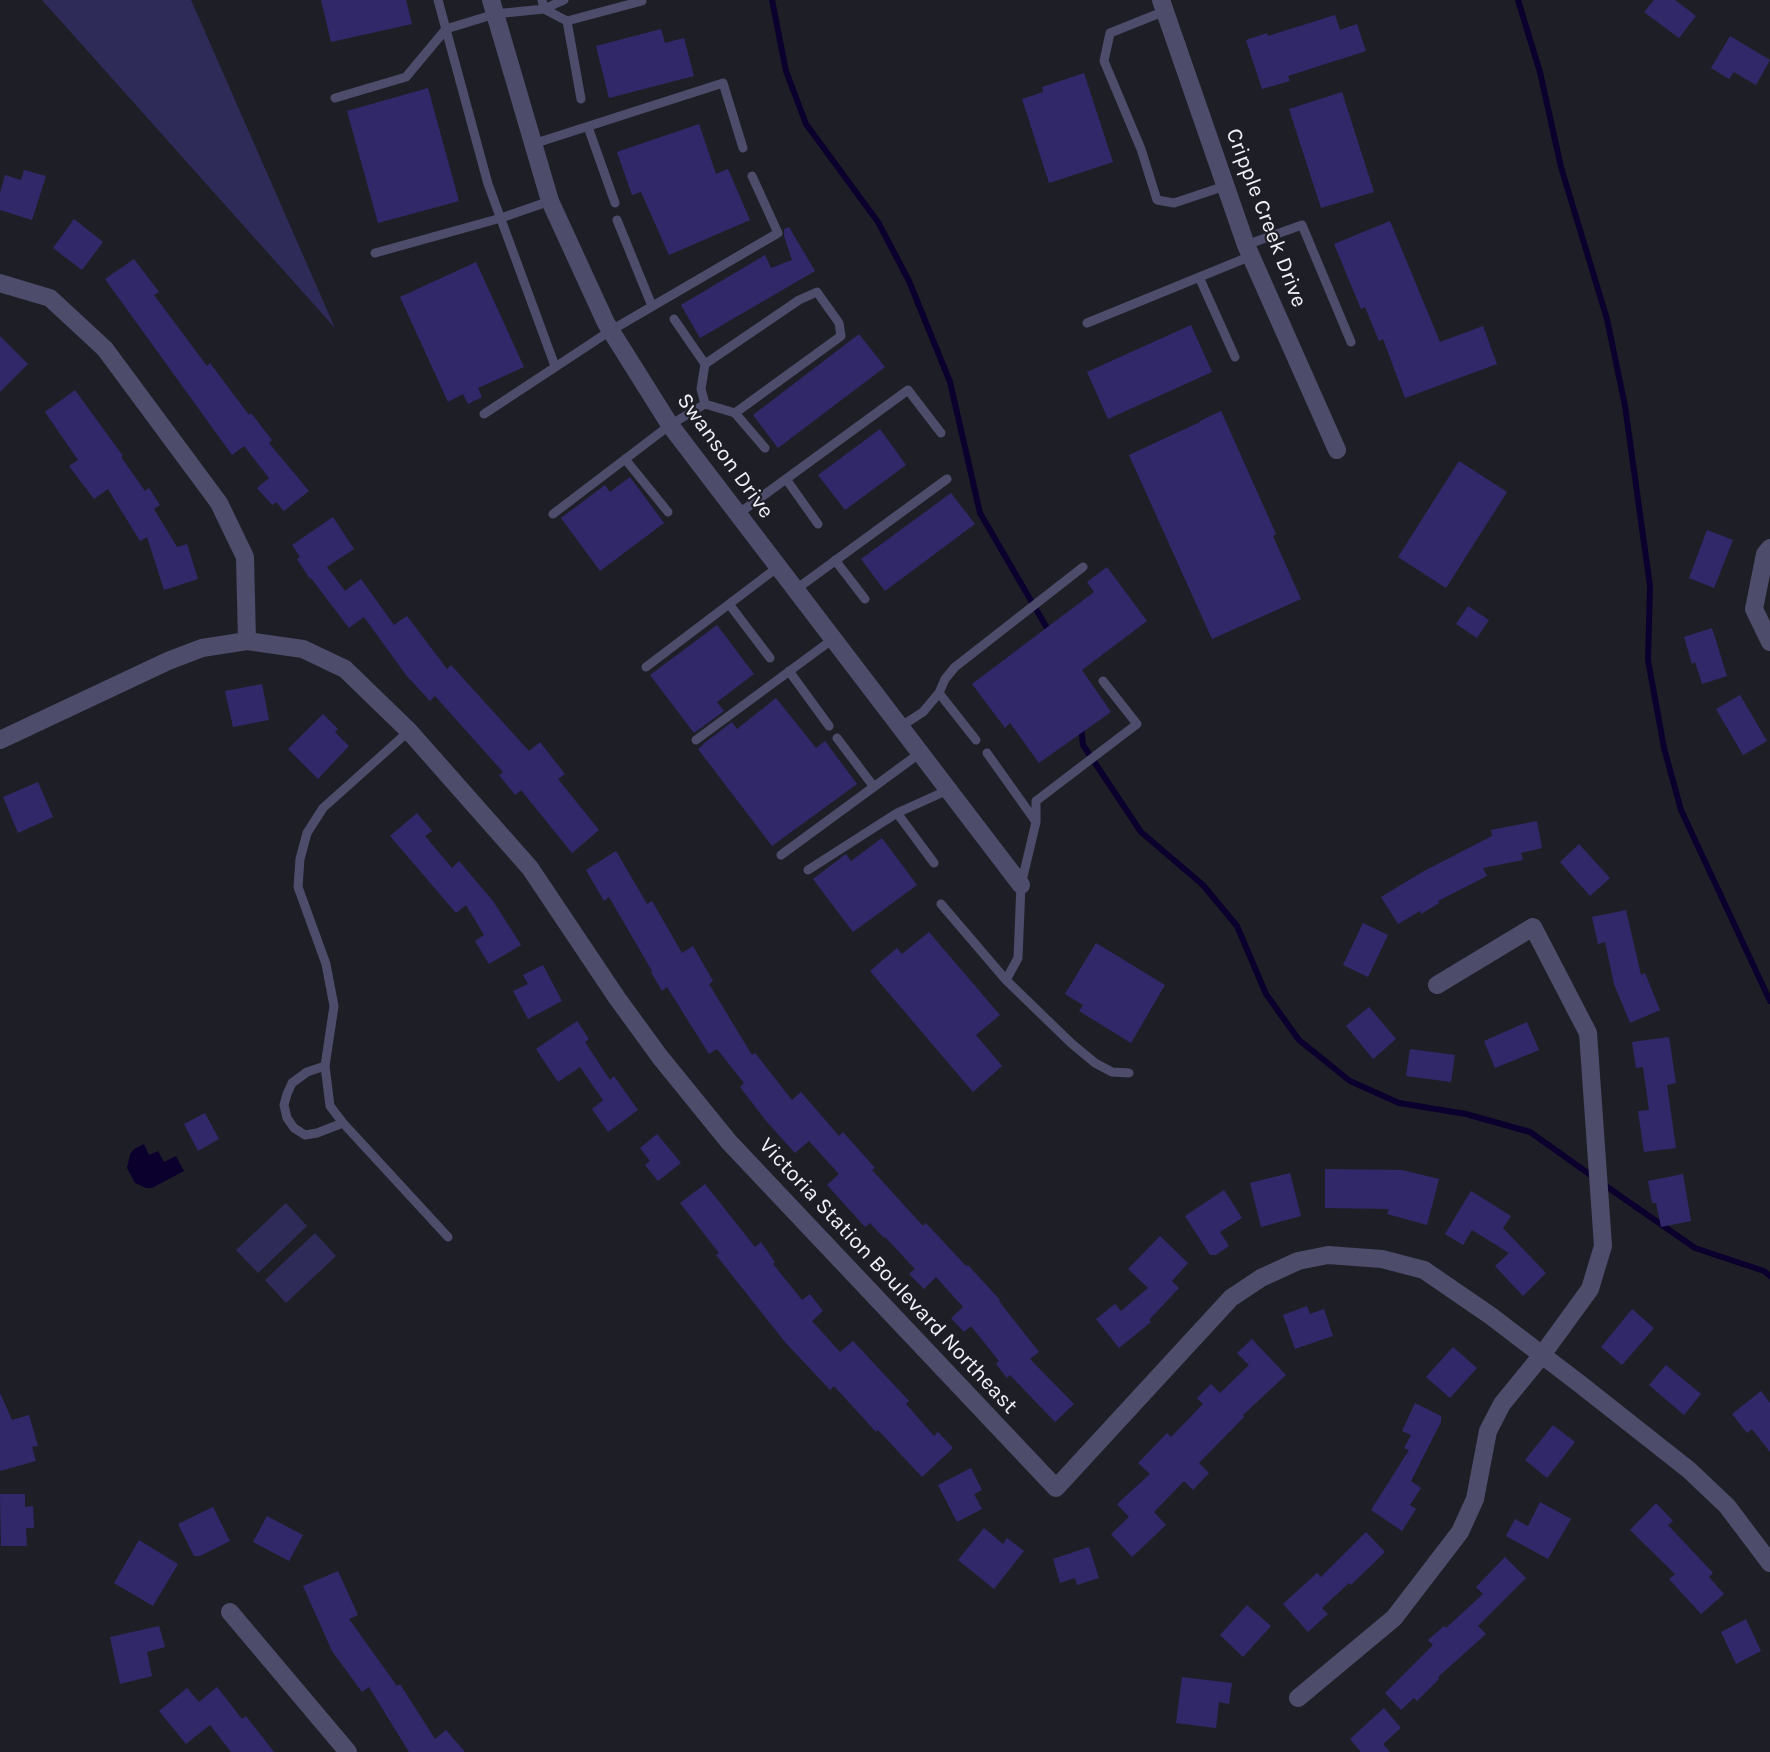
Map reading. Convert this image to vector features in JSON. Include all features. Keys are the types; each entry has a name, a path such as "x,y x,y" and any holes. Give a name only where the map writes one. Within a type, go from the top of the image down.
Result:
{"street":[{"name":"Cripple Creek Drive","path":"1163,6 1248,251 1336,450"},
{"name":"Swanson Drive","path":"493,7 550,201 610,331 670,425 1021,885"},
{"path":"0,283 50,298 105,349 219,503 245,557 247,641"},
{"path":"1770,548 1765,554 1754,609 1770,642"},
{"name":"Victoria Station Boulevard Northeast","path":"0,740 168,661 202,648 247,641 303,649 345,669 409,731 530,868 616,998 660,1057 729,1142 1056,1488 1231,1298 1261,1278 1299,1261 1328,1255 1382,1259 1424,1270 1491,1316 1689,1470 1727,1506 1770,1563"},
{"path":"1298,1698 1394,1618 1460,1532 1474,1498 1488,1431 1502,1404 1542,1355 1590,1289 1603,1246 1588,1033 1533,927 1437,985"},
{"path":"230,1612 348,1752"}],"lane":[{"path":"438,0 488,184 555,366"},
{"path":"335,98 405,77 446,30 493,7 543,4 564,0"},
{"path":"567,21 642,1"},
{"path":"543,4 567,21 581,99"},
{"path":"1163,6 1110,33 1104,61 1141,149 1157,200 1174,203 1225,186"},
{"path":"533,144 723,83 744,147"},
{"path":"588,127 615,203"},
{"path":"484,414 610,331 778,233 752,176"},
{"path":"375,253 501,218 550,201"},
{"path":"617,220 652,306"},
{"path":"1087,323 1199,277 1302,225 1351,342"},
{"path":"1199,277 1234,357"},
{"path":"705,364 799,300 817,291 839,323 841,336 735,413"},
{"path":"674,319 705,364 701,389 705,404"},
{"path":"738,514 908,390 941,433"},
{"path":"553,514 670,425 705,404 735,413 765,448"},
{"path":"625,459 668,512"},
{"path":"786,479 818,524"},
{"path":"795,590 947,479"},
{"path":"836,560 865,598"},
{"path":"646,667 778,567"},
{"path":"900,727 923,712 955,668 1083,567"},
{"path":"729,604 770,658"},
{"path":"696,740 832,639"},
{"path":"789,671 829,726"},
{"path":"1006,980 1018,958 1021,885 1036,822 1036,801 1137,723 1103,681"},
{"path":"939,693 976,741"},
{"path":"409,731 323,808 307,833 300,860 297,887 326,964 334,1006 325,1066 330,1106 448,1238"},
{"path":"837,738 874,787"},
{"path":"781,855 920,753"},
{"path":"987,753 1036,822"},
{"path":"808,870 897,813 948,790"},
{"path":"897,813 934,863"},
{"path":"941,904 1006,980 1071,1043 1095,1063 1112,1071 1129,1072"},
{"path":"325,1066 307,1072 292,1083 284,1105 287,1118 294,1128 305,1135 343,1123"}],"shaded area":[{"path":"42,0 191,0 335,328 51,10"},
{"path":"144,1144 149,1155 158,1151 164,1162 176,1156 184,1171 152,1188 135,1183 127,1168 130,1154"},
{"path":"286,1203 307,1226 258,1273 236,1250"},
{"path":"315,1233 336,1256 286,1303 265,1280"}],"building":[{"path":"321,0 406,0 412,24 331,42"},
{"path":"1654,0 1675,0 1696,16 1679,38 1644,12"},
{"path":"1335,15 1340,30 1357,24 1366,51 1288,76 1290,81 1262,89 1246,40 1267,33 1268,36"},
{"path":"661,29 665,43 684,38 694,76 609,98 596,46"},
{"path":"1730,36 1770,60 1756,85 1734,72 1729,79 1711,68"},
{"path":"1084,73 1113,162 1049,183 1022,99 1043,92 1042,87"},
{"path":"428,88 459,201 378,223 347,111"},
{"path":"1342,92 1374,192 1321,208 1289,109"},
{"path":"699,124 716,174 728,169 750,220 669,255 641,192 632,195 617,152"},
{"path":"24,170 46,176 32,220 0,210 0,193 5,175 21,180"},
{"path":"74,219 103,242 82,270 53,248"},
{"path":"1390,221 1440,342 1483,326 1497,364 1405,398 1383,339 1379,341 1365,307 1361,309 1334,244"},
{"path":"789,227 815,271 700,338 681,305 765,255 771,268 792,260 784,236 784,229"},
{"path":"134,259 159,292 154,295 207,366 210,363 249,415 251,413 272,440 269,443 309,491 284,511 276,502 272,505 257,488 269,478 244,446 232,455 105,279"},
{"path":"476,262 524,367 478,388 482,397 468,404 463,394 448,402 400,297"},
{"path":"1191,325 1212,372 1108,419 1087,372"},
{"path":"859,334 885,367 778,448 753,415"},
{"path":"0,336 28,364 0,392"},
{"path":"75,390 123,456 121,457 145,491 149,488 160,505 154,509 177,547 187,544 198,579 164,590 147,537 140,541 108,489 94,499 69,466 78,460 45,412"},
{"path":"1221,411 1276,534 1273,536 1301,599 1212,639 1129,455"},
{"path":"880,429 906,465 845,510 818,475"},
{"path":"1459,461 1507,492 1446,588 1398,557"},
{"path":"630,477 664,523 600,571 561,518 605,485 610,492"},
{"path":"951,493 975,524 885,591 861,559"},
{"path":"333,517 354,549 327,567 345,591 361,579 394,625 407,616 447,669 451,665 529,751 540,742 565,774 558,779 599,830 572,853 521,790 515,795 499,775 503,772 435,696 430,701 406,675 364,617 349,628 310,579 297,559 300,557 292,545"},
{"path":"1707,530 1733,540 1714,588 1689,578"},
{"path":"1107,567 1147,621 1082,670 1111,712 1039,763 1010,723 1005,728 972,684 1094,592 1087,582"},
{"path":"1468,606 1489,620 1477,638 1456,624"},
{"path":"717,625 754,674 717,702 724,711 694,733 650,675"},
{"path":"1712,628 1727,676 1702,684 1695,662 1692,664 1684,637"},
{"path":"262,684 269,720 233,727 225,691"},
{"path":"1740,695 1767,741 1743,755 1716,709"},
{"path":"776,698 816,748 825,741 857,784 772,846 698,749 732,722 737,729"},
{"path":"323,714 338,729 335,732 349,746 318,779 288,749"},
{"path":"38,782 53,817 18,833 3,797"},
{"path":"417,813 432,831 425,836 452,868 459,861 493,901 521,945 489,964 475,941 484,935 466,905 456,913 390,836"},
{"path":"1537,821 1542,848 1521,853 1523,860 1483,868 1487,876 1438,901 1439,903 1421,914 1420,911 1398,924 1381,897 1424,871 1492,836 1491,830"},
{"path":"882,838 917,885 853,932 813,879 846,854 851,861"},
{"path":"1579,844 1610,878 1590,896 1560,862"},
{"path":"616,851 647,904 652,901 682,953 693,946 713,981 709,984 752,1055 755,1053 792,1100 801,1092 839,1136 843,1132 875,1168 872,1170 923,1226 926,1223 1000,1300 1039,1352 1030,1359 1074,1404 1055,1422 1010,1375 1007,1378 996,1364 999,1361 971,1326 964,1332 951,1318 963,1307 936,1277 924,1289 909,1274 915,1269 870,1223 865,1227 827,1185 839,1174 809,1141 795,1153 740,1087 744,1083 717,1049 709,1054 667,987 662,991 609,897 604,901 586,870"},
{"path":"1626,910 1641,975 1645,973 1660,1010 1630,1023 1614,984 1605,942 1598,944 1592,917"},
{"path":"1363,923 1388,935 1368,977 1343,965"},
{"path":"929,932 1000,1015 976,1035 1002,1066 973,1092 870,971 897,948 902,954"},
{"path":"1096,943 1165,985 1131,1043 1079,1011 1083,1005 1065,994"},
{"path":"543,965 562,1001 528,1019 513,991 528,984 523,975"},
{"path":"1369,1007 1396,1039 1373,1059 1346,1026"},
{"path":"577,1021 589,1039 585,1042 610,1080 614,1076 638,1110 608,1132 592,1109 603,1100 580,1067 558,1082 536,1049"},
{"path":"1527,1022 1539,1050 1495,1068 1484,1041"},
{"path":"1669,1037 1676,1083 1667,1085 1676,1148 1644,1152 1638,1111 1649,1110 1643,1067 1636,1068 1632,1042"},
{"path":"1410,1049 1455,1055 1451,1082 1406,1076"},
{"path":"205,1113 219,1139 198,1151 184,1124"},
{"path":"657,1134 681,1163 658,1181 645,1165 650,1161 640,1148"},
{"path":"1325,1169 1402,1170 1439,1179 1427,1225 1387,1214 1389,1209 1325,1208"},
{"path":"1290,1173 1301,1216 1261,1227 1250,1183"},
{"path":"1683,1174 1691,1221 1661,1227 1656,1203 1652,1203 1648,1181"},
{"path":"705,1184 755,1247 761,1242 775,1262 773,1264 802,1300 810,1294 823,1311 812,1321 840,1352 853,1341 909,1401 906,1404 934,1436 938,1432 953,1448 922,1477 834,1386 830,1390 785,1342 716,1255 719,1253 680,1203"},
{"path":"1224,1190 1242,1218 1220,1232 1229,1246 1216,1255 1210,1255 1185,1216"},
{"path":"1471,1191 1511,1216 1503,1228 1546,1273 1523,1296 1495,1266 1509,1253 1472,1230 1463,1245 1445,1234"},
{"path":"1160,1236 1188,1263 1172,1281 1179,1288 1149,1320 1151,1322 1119,1348 1096,1319 1115,1304 1121,1311 1148,1288 1128,1269"},
{"path":"1307,1306 1310,1314 1324,1309 1333,1336 1295,1349 1283,1315"},
{"path":"1632,1309 1654,1328 1622,1365 1601,1347"},
{"path":"1252,1339 1286,1375 1243,1415 1244,1417 1199,1463 1209,1473 1193,1490 1184,1481 1154,1512 1166,1525 1132,1557 1111,1534 1129,1517 1117,1504 1150,1474 1138,1463 1167,1433 1171,1437 1203,1404 1197,1398 1211,1384 1220,1393 1249,1365 1237,1353"},
{"path":"1453,1347 1477,1368 1450,1398 1426,1377"},
{"path":"1666,1365 1701,1394 1684,1415 1649,1385"},
{"path":"1761,1391 1770,1403 1770,1452 1752,1429 1747,1433 1732,1414"},
{"path":"0,1393 12,1420 29,1415 38,1446 32,1447 36,1461 0,1471"},
{"path":"1415,1403 1441,1416 1441,1422 1411,1481 1421,1488 1410,1505 1416,1509 1402,1531 1371,1510 1409,1450 1404,1448 1411,1435 1402,1431"},
{"path":"1553,1425 1575,1442 1547,1478 1525,1460"},
{"path":"971,1468 982,1490 974,1494 982,1509 957,1522 938,1485"},
{"path":"0,1494 25,1494 25,1507 33,1506 34,1528 26,1528 27,1546 1,1546"},
{"path":"1540,1502 1571,1519 1548,1559 1506,1536 1515,1519 1528,1526"},
{"path":"1656,1503 1673,1521 1668,1525 1713,1573 1709,1577 1724,1594 1701,1614 1669,1579 1675,1574 1630,1530"},
{"path":"213,1507 230,1541 200,1556 194,1556 178,1524"},
{"path":"267,1516 303,1535 289,1561 253,1542"},
{"path":"984,1528 1003,1544 1007,1538 1024,1551 994,1589 958,1560"},
{"path":"1366,1532 1385,1552 1351,1585 1349,1583 1322,1608 1328,1614 1308,1632 1283,1604 1317,1573 1321,1577"},
{"path":"139,1540 178,1564 153,1606 114,1583"},
{"path":"1089,1547 1099,1578 1077,1585 1075,1578 1060,1583 1053,1559"},
{"path":"1505,1557 1526,1578 1478,1626 1486,1634 1438,1677 1439,1679 1417,1701 1414,1698 1401,1710 1385,1693 1433,1645 1428,1640 1444,1626 1446,1628 1483,1594 1476,1587"},
{"path":"338,1571 358,1615 349,1619 397,1686 400,1684 435,1739 446,1730 465,1752 409,1752 369,1687 362,1692 332,1651 303,1586"},
{"path":"1247,1605 1271,1626 1243,1657 1220,1635"},
{"path":"1746,1619 1761,1651 1736,1664 1721,1632"},
{"path":"159,1626 165,1647 147,1652 152,1676 120,1684 110,1637"},
{"path":"1182,1677 1232,1683 1229,1704 1219,1702 1216,1728 1176,1723"},
{"path":"217,1687 242,1719 246,1716 274,1752 231,1752 210,1725 186,1744 159,1711 187,1688 199,1702"},
{"path":"1384,1708 1401,1728 1383,1744 1390,1752 1361,1752 1350,1739"}],"waterway":[{"path":"772,0 786,71 806,124 878,222 909,281 950,382 980,513 1051,635"},
{"path":"1518,0 1540,72 1561,167 1607,319 1625,406 1650,586 1648,660 1664,748 1681,810 1770,1001"},
{"path":"1081,726 1083,745 1141,832 1203,885 1237,926 1266,994 1299,1040 1350,1081 1399,1103 1466,1114 1530,1132 1595,1178"},
{"path":"1603,1184 1695,1248 1764,1271 1770,1276"}]}
